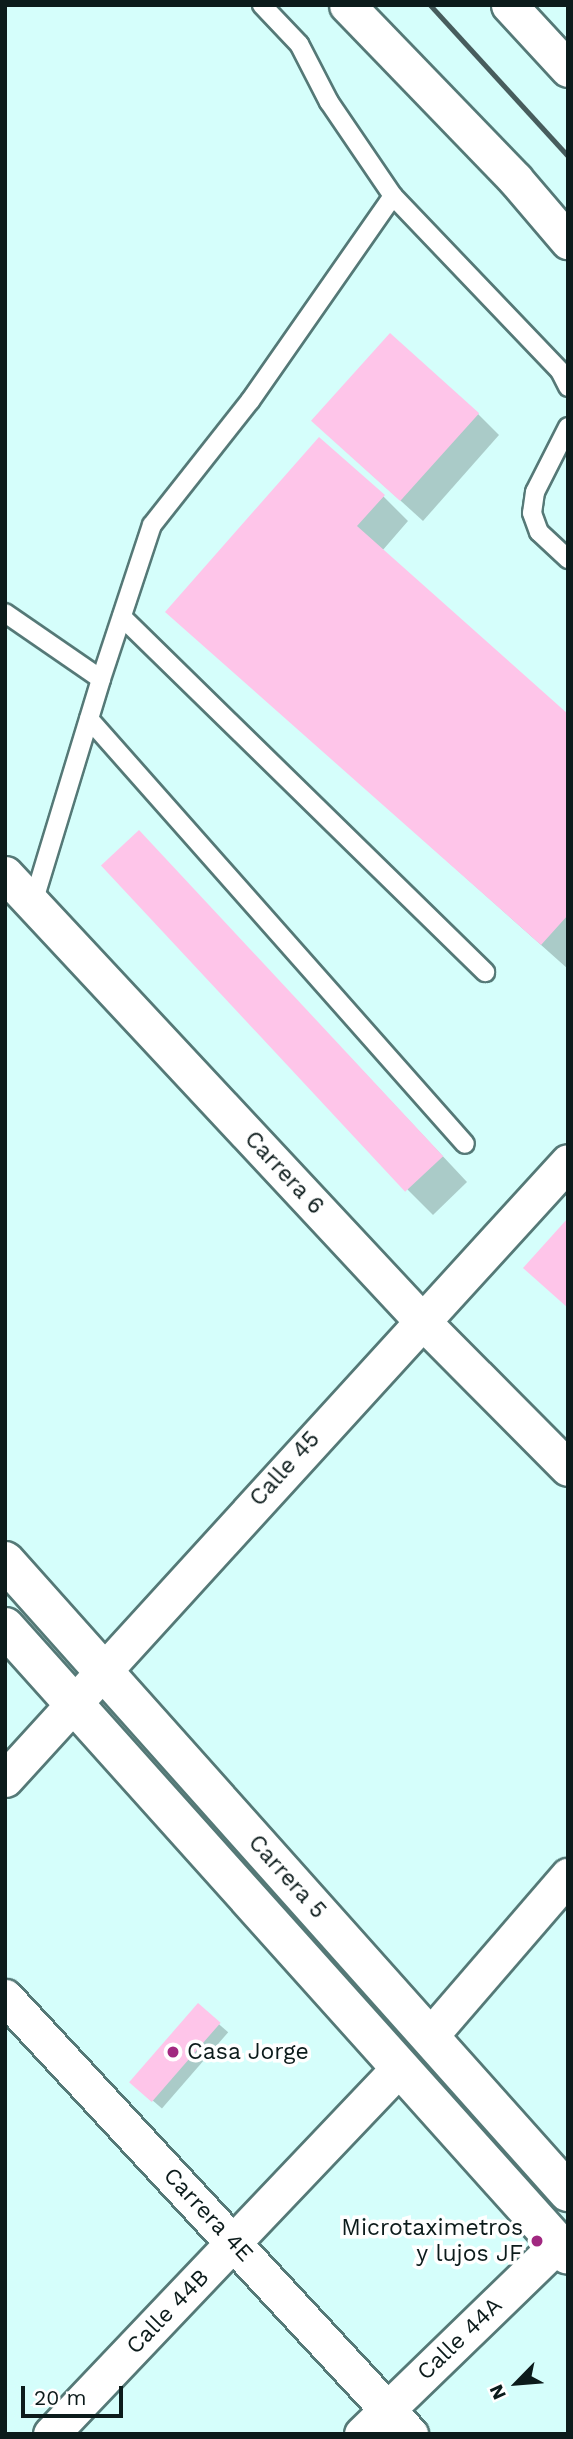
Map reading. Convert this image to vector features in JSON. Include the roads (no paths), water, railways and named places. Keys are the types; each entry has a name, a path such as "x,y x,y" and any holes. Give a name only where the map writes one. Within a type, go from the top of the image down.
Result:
{"main road":[{"name":"Carrera 5","path":"5,1561 568,2192"},
{"name":"Carrera 5","path":"5,1627 563,2249"}],"street":[{"path":"347,5 515,179 568,241"},
{"path":"509,5 568,69"},
{"name":"Carrera 6","path":"5,874 422,1321 568,1468"},
{"name":"Calle 45","path":"5,1779 568,1162"},
{"path":"429,2037 568,1876"},
{"name":"Carrera 4E","path":"5,1997 398,2422"},
{"name":"Calle 44B","path":"51,2434 400,2067"},
{"name":"Calle 44A","path":"362,2434 398,2422 563,2249"}],"lane":[{"path":"262,5 299,44 329,102 393,196 560,372 568,387"},
{"path":"33,903 101,679 152,525 250,401 393,196"},
{"path":"568,428 536,492 532,513 539,532 568,559"},
{"path":"5,613 101,679"},
{"path":"122,617 485,972"},
{"path":"89,719 465,1144"}],"railway":[{"path":"430,5 568,156"}],"place":[{"name":"Casa Jorge","path":"173,2052"},
{"name":"Microtaximetros y lujos JF","path":"537,2241"}]}
